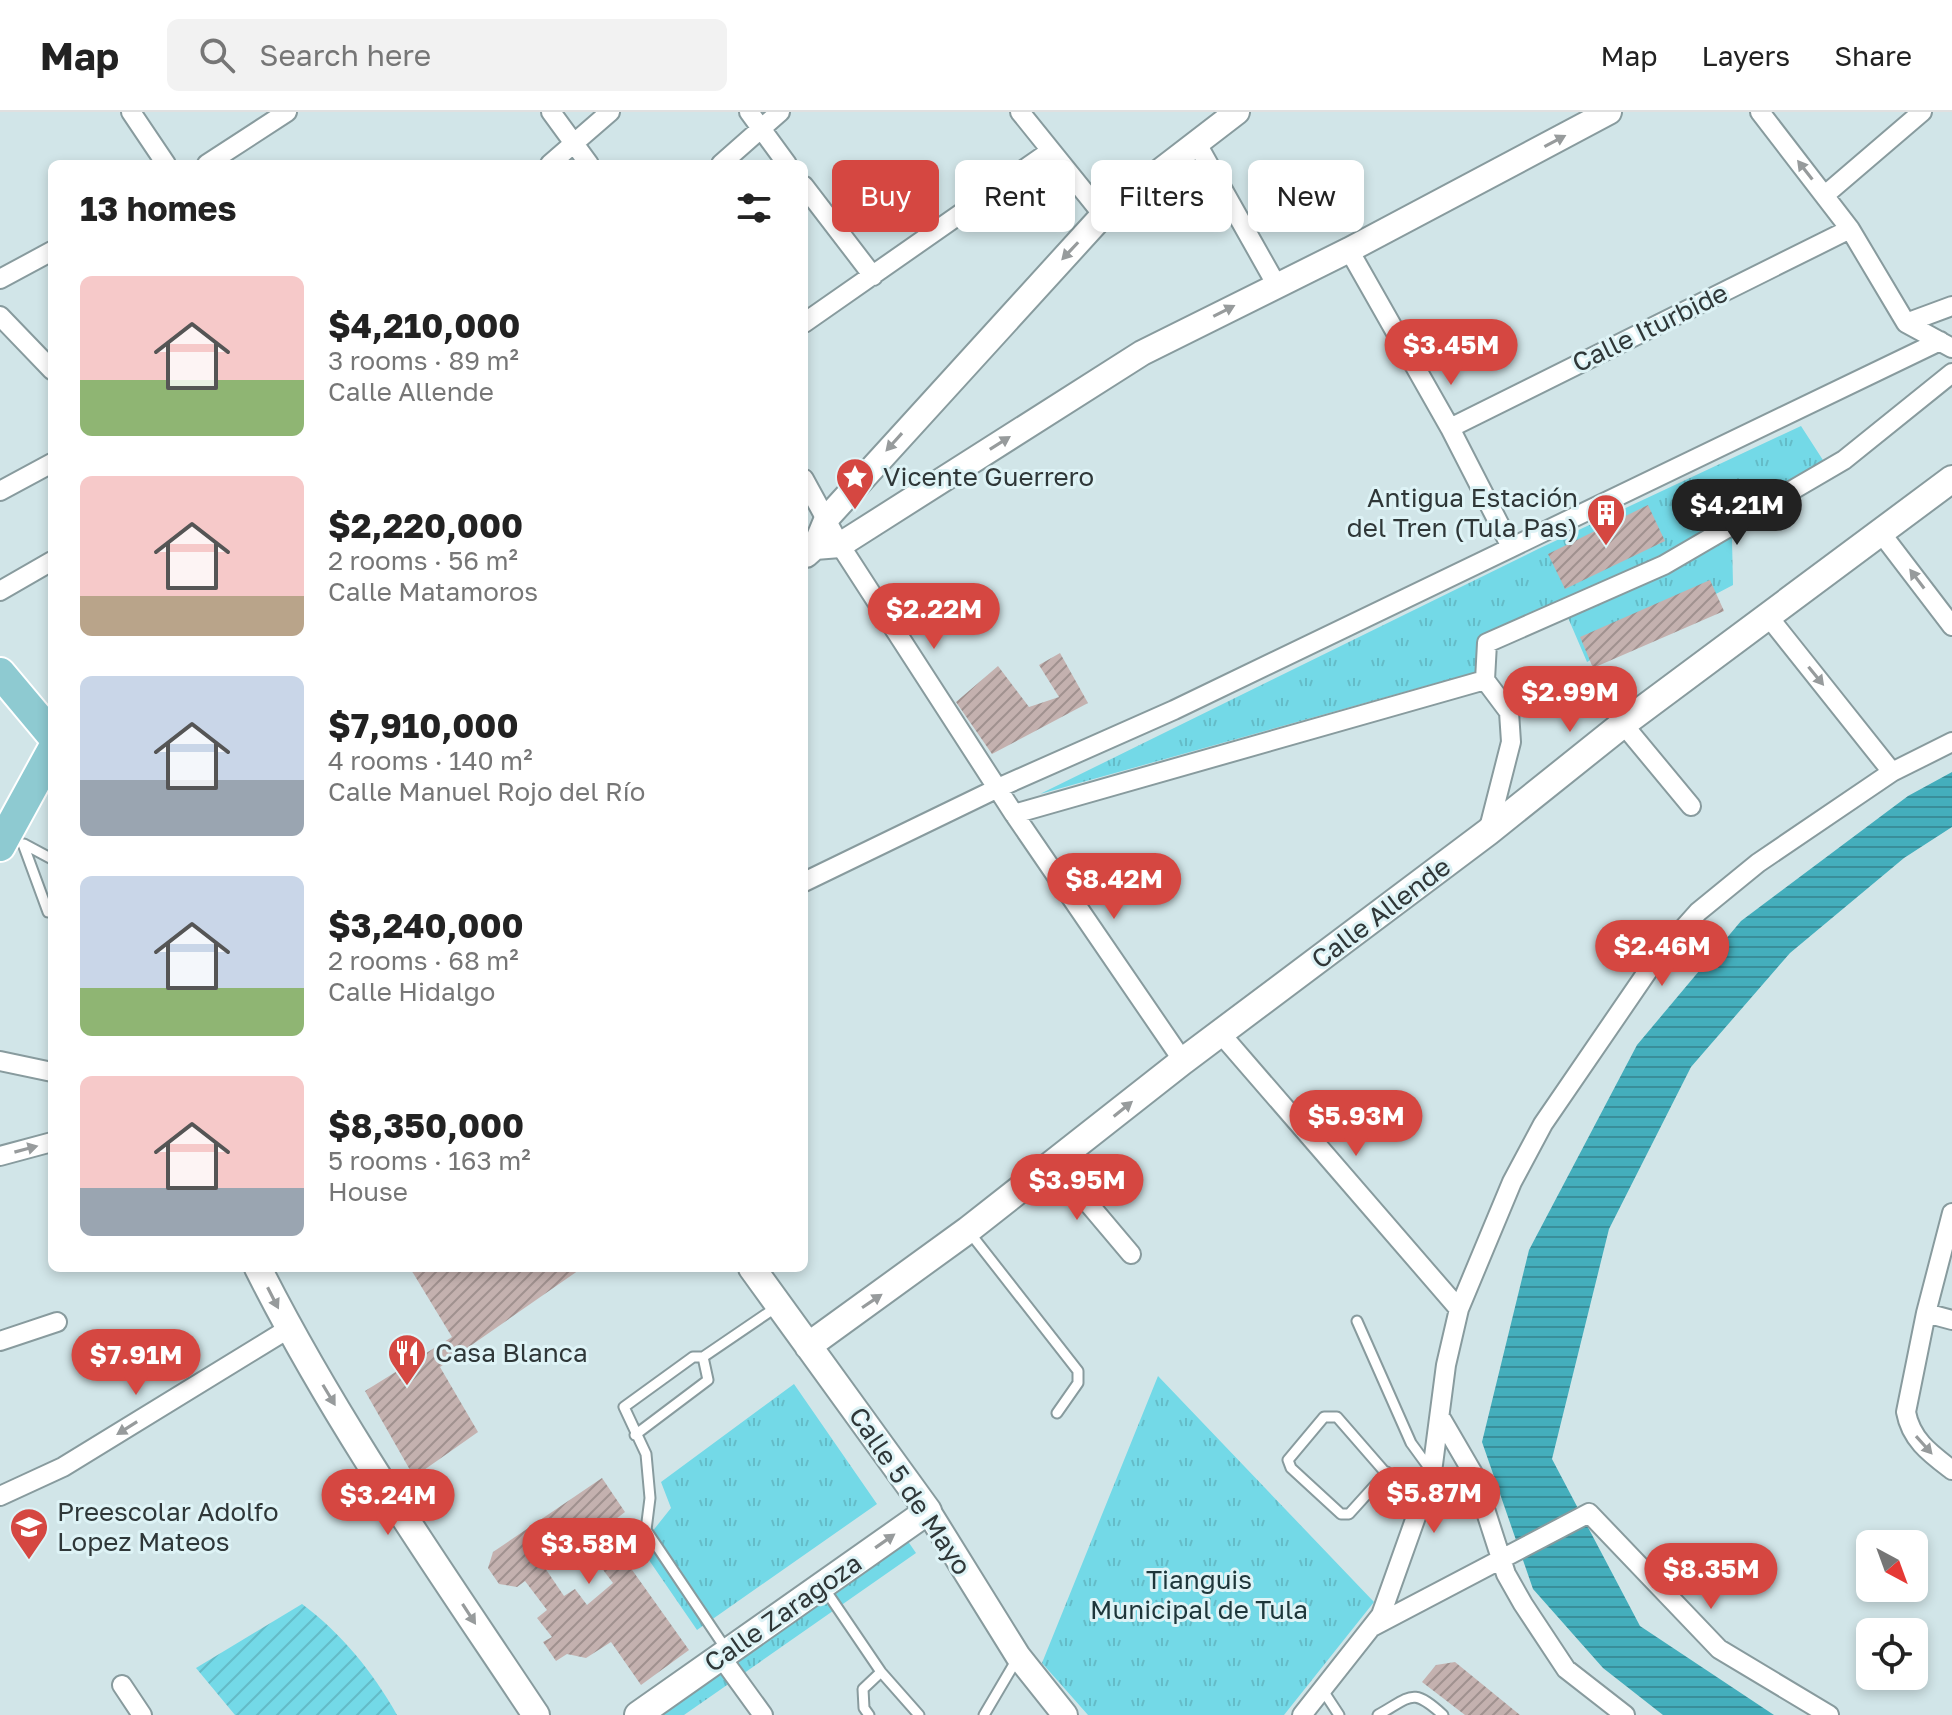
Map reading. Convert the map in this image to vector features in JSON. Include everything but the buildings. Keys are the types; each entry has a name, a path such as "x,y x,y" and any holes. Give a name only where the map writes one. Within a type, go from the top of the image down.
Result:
{"main road":[{"name":"Calle Allende","path":"808,1346 968,1230 1183,1061 1488,832 1623,724 1952,479"},
{"path":"0,673 48,730"},
{"path":"9,843 48,760"},
{"path":"260,1272 288,1329 374,1470 536,1715"},
{"name":"Calle 5 de Mayo","path":"755,1272 928,1511"},
{"name":"Calle Zaragoza","path":"638,1715 928,1511"}],"street":[{"path":"131,112 163,160"},
{"path":"213,160 287,112"},
{"path":"551,112 586,160"},
{"path":"555,160 610,112"},
{"path":"749,112 784,160"},
{"path":"725,160 780,112"},
{"path":"1020,112 1091,201"},
{"path":"1173,160 1236,112"},
{"path":"810,552 840,545 1142,353 1349,250 1609,112"},
{"path":"1760,112 1850,229 1906,323 1946,345"},
{"path":"1825,195 1922,112"},
{"path":"1196,142 1276,284"},
{"path":"808,320 1049,152"},
{"path":"808,191 873,276"},
{"path":"810,552 827,518 1091,228"},
{"name":"Calle Iturbide","path":"1450,428 1850,229"},
{"path":"1349,250 1450,428 1511,547"},
{"path":"0,279 48,253"},
{"path":"1906,323 1952,306"},
{"path":"0,316 48,366"},
{"path":"808,880 998,788 1174,710 1511,547 1946,345"},
{"path":"1488,832 1511,742 1509,712 1485,680 1487,643 1664,565 1844,460 1952,373"},
{"path":"0,491 48,465"},
{"path":"808,486 840,545 1014,814 1183,1061"},
{"path":"1881,533 1952,626"},
{"path":"0,591 48,563"},
{"path":"1767,615 1892,772"},
{"path":"1014,814 1485,680"},
{"path":"1623,724 1691,806"},
{"path":"1302,1715 1381,1615 1420,1513 1432,1472 1442,1420 1446,1365 1459,1309 1512,1182 1543,1124 1656,959 1698,912 1758,863 1892,772 1952,742"},
{"path":"1221,1034 1459,1309"},
{"path":"0,1061 48,1071"},
{"path":"0,1156 48,1143"},
{"path":"1055,1164 1131,1254"},
{"path":"1952,1213 1926,1313 1906,1412 1909,1425 1922,1446 1952,1470"},
{"path":"1926,1313 1952,1320"},
{"path":"0,1341 57,1322"},
{"path":"0,1496 63,1467 288,1329"},
{"path":"1442,1420 1474,1475 1523,1604 1566,1669 1625,1715"},
{"name":"Calle 5 de Mayo","path":"928,1511 1018,1656 1065,1715"},
{"path":"1370,1628 1589,1513 1719,1649 1829,1715"},
{"path":"724,1654 763,1715"},
{"path":"122,1685 142,1715"}],"lane":[{"path":"9,843 48,858"},
{"path":"9,843 48,912"},
{"path":"968,1230 1078,1371 1078,1383 1057,1413"},
{"path":"724,1654 646,1530 650,1498 646,1454 624,1407 693,1357 703,1357 778,1306"},
{"path":"1357,1321 1411,1443 1432,1472"},
{"path":"635,1435 708,1380 703,1357"},
{"path":"1387,1472 1349,1514 1341,1514 1291,1468 1288,1460 1324,1417 1337,1417 1387,1472 1420,1513"},
{"path":"822,1586 881,1672 919,1715"},
{"path":"984,1715 1018,1656"},
{"path":"869,1715 864,1708 863,1689 881,1672"},
{"path":"1322,1689 1339,1715"},
{"path":"1378,1715 1414,1695 1422,1695 1443,1715"}],"green space":[{"path":"1801,426 1830,471 1732,539 1733,585 1587,662 1563,606 1481,641 1479,671 1040,794 1538,549"},
{"name":"Tianguis Municipal de Tula","path":"1158,1376 1374,1602 1284,1715 1088,1715 1042,1663"},
{"path":"794,1384 877,1504 697,1630 640,1547 671,1508 661,1482"},
{"path":"905,1537 916,1553 684,1715 647,1715"},
{"path":"302,1604 355,1654 397,1715 235,1715 196,1668"}],"shaded area":[{"path":"1952,772 1952,827 1904,858 1790,953 1691,1067 1609,1229 1552,1459 1640,1626 1774,1715 1663,1715 1603,1668 1533,1589 1482,1442 1529,1250 1637,1045 1741,921 1908,796"}],"place":[{"name":"Vicente Guerrero","path":"855,511"},
{"name":"Antigua Estación del Tren (Tula Pas)","path":"1606,547"},
{"name":"Casa Blanca","path":"407,1387"},
{"name":"Preescolar Adolfo Lopez Mateos","path":"29,1561"}]}
